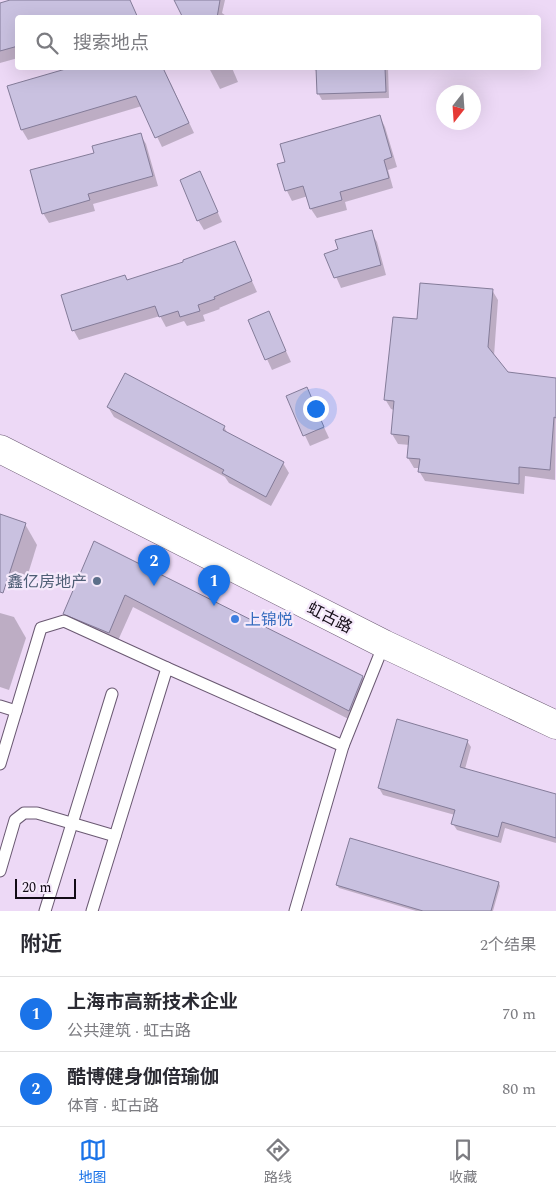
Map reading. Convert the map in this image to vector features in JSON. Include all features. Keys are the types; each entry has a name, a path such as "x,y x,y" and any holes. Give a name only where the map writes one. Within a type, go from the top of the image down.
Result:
{"street":[{"name":"虹古路","path":"0,449 384,644 556,725"}],"lane":[{"path":"0,764 41,628 64,621 343,746"},
{"path":"295,911 343,746 384,644"},
{"path":"92,911 167,668"},
{"path":"45,911 112,694"},
{"path":"0,706 16,711"},
{"path":"0,871 15,820 24,813 38,813 115,836"}],"building":[{"path":"10,0 130,0 137,15 15,15 15,47 0,51 0,3"},
{"path":"174,0 220,0 218,15 182,15"},
{"path":"62,70 164,70 189,123 155,138 136,96 21,130 7,86"},
{"path":"316,70 385,70 386,92 317,94"},
{"path":"380,115 392,157 384,160 389,178 340,192 342,200 310,209 303,186 285,191 277,164 285,162 280,144"},
{"path":"141,133 153,176 88,194 90,200 42,214 30,170 94,153 92,146"},
{"path":"200,171 218,212 197,221 180,180"},
{"path":"372,230 381,265 334,278 324,254 338,249 335,240"},
{"path":"235,241 252,281 198,305 200,311 180,317 178,311 159,317 155,306 72,331 61,295 125,275 127,280 183,262 183,260"},
{"path":"420,283 493,289 488,347 508,372 556,378 556,418 554,417 550,470 519,467 519,484 418,472 420,459 407,458 409,436 391,434 394,401 384,400 393,317 417,319"},
{"path":"269,311 286,351 265,360 248,320"},
{"path":"125,373 225,426 223,430 284,462 266,497 222,473 224,470 107,407"},
{"path":"307,387 324,427 303,436 286,396"},
{"path":"0,514 26,523 3,593 0,592"},
{"path":"94,541 363,676 349,711 125,595 109,633 63,614"},
{"path":"397,719 468,740 460,767 556,794 556,838 502,822 498,837 451,824 455,810 378,788"},
{"path":"350,838 499,882 491,911 423,911 336,885"}],"place":[{"name":"鑫亿房地产","path":"97,581"},
{"name":"酷博健身伽倍瑜伽","path":"154,586"},
{"name":"上海市高新技术企业","path":"214,606"},
{"name":"上锦悦","path":"235,619"}]}
